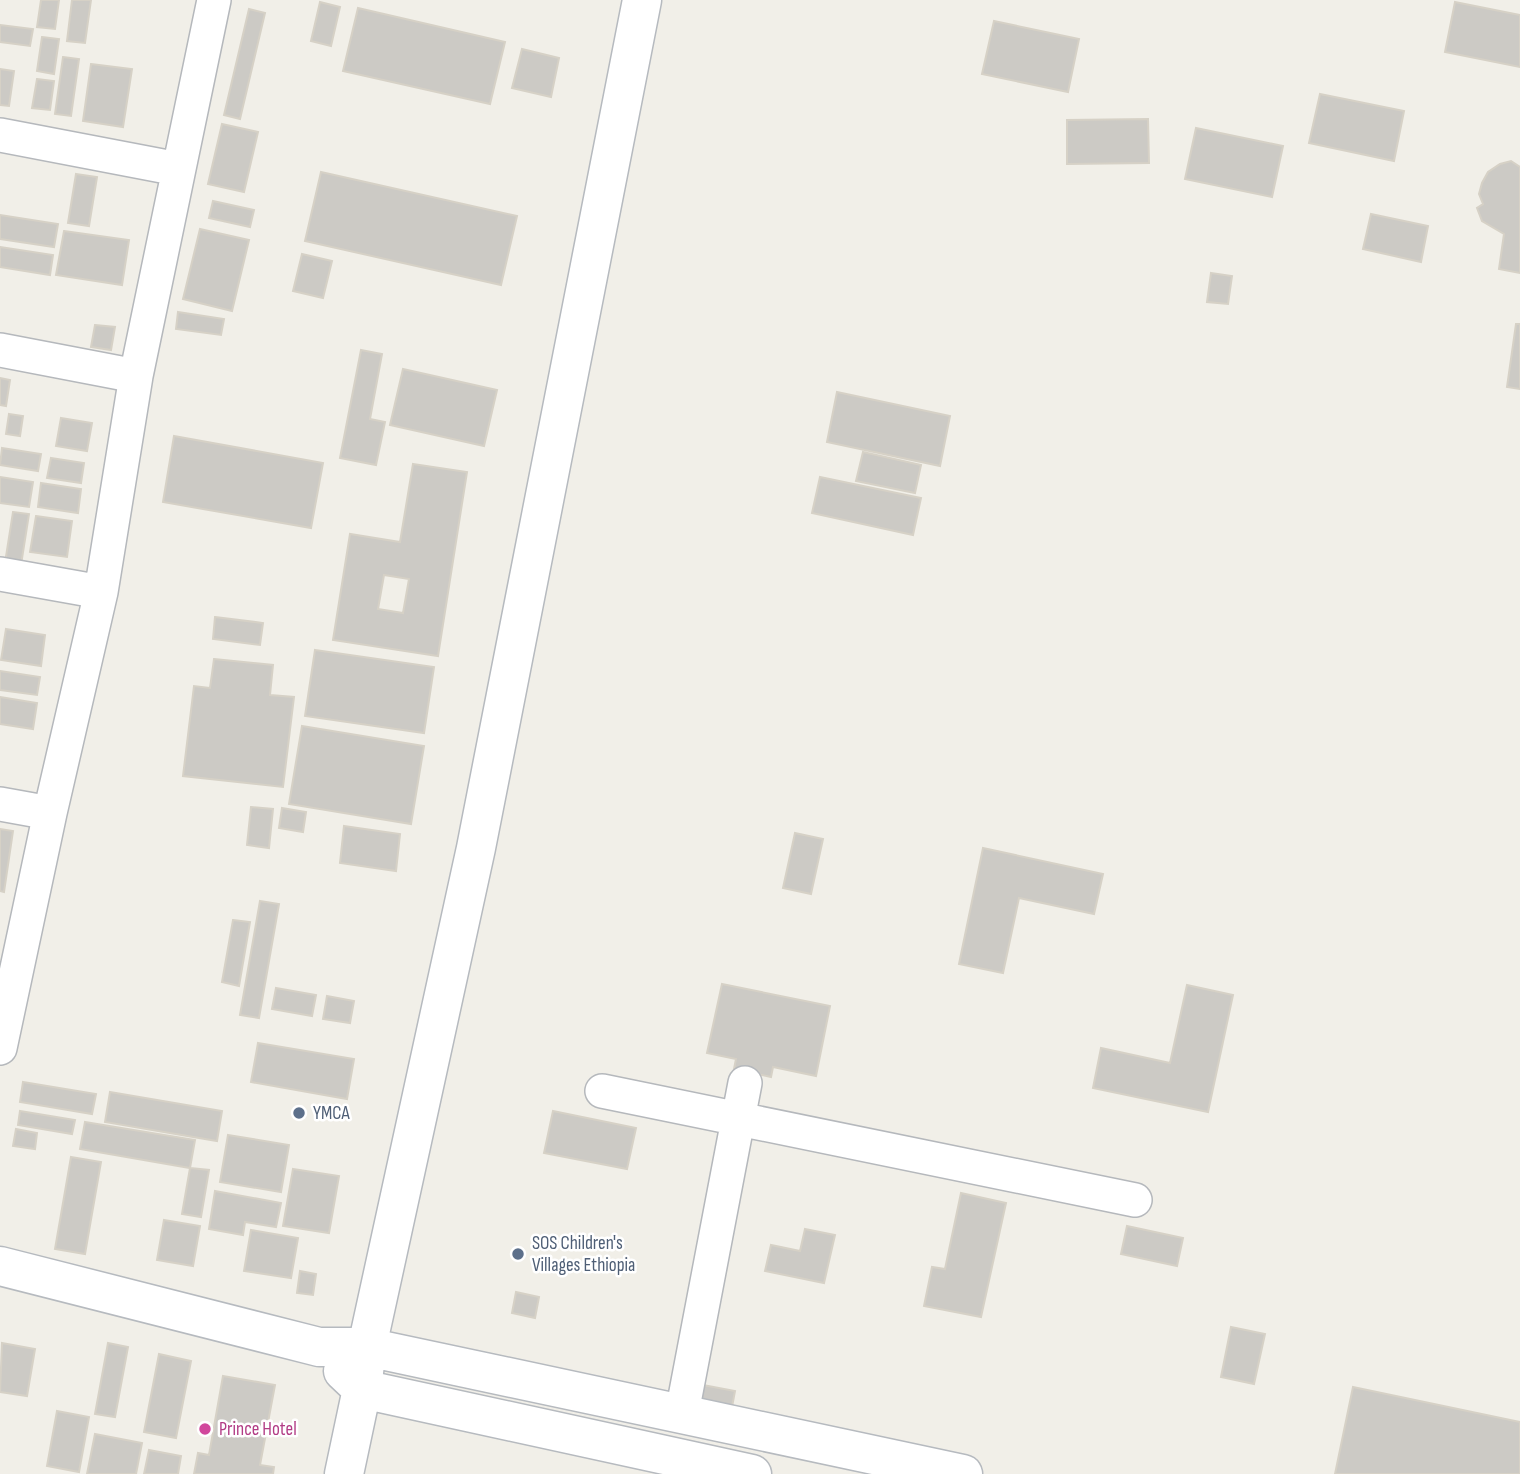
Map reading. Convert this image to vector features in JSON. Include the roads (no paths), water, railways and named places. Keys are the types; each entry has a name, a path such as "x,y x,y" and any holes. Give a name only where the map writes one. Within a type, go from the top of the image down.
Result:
{"main road":[{"path":"344,1474 362,1389 367,1347 476,848 642,0"},
{"path":"0,1266 319,1347 367,1347 963,1474"},
{"path":"319,1347 362,1389 752,1474"}],"street":[{"path":"1,1037 101,592 136,376 214,0"},
{"path":"0,135 178,169"},
{"path":"0,350 136,376"},
{"path":"0,574 101,592"},
{"path":"0,804 50,813"},
{"path":"682,1413 745,1083"},
{"path":"602,1091 1135,1200"}],"place":[{"name":"YMCA","path":"299,1113"},
{"name":"SOS Children's Villages Ethiopia","path":"518,1254"},
{"name":"Prince Hotel","path":"205,1429"}]}
